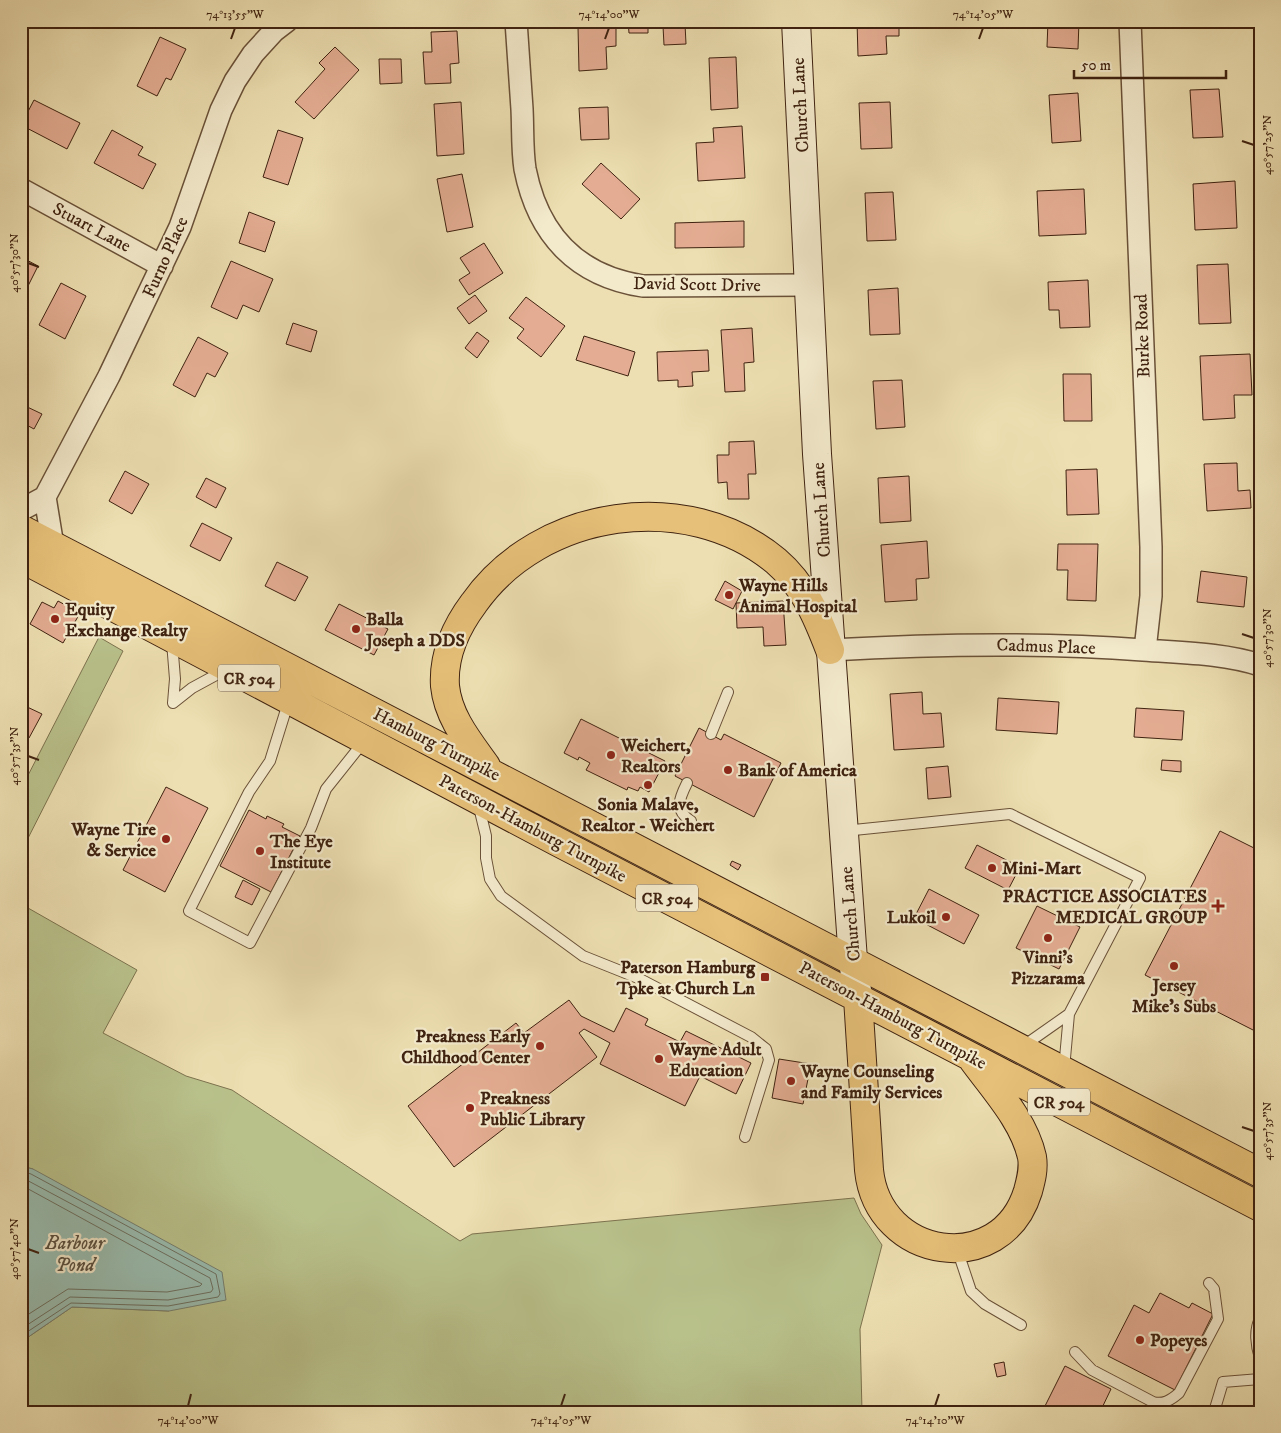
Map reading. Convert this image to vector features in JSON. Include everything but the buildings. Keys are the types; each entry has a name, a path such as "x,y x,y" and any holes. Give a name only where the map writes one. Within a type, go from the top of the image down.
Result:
{"main road":[{"path":"490,771 456,722 447,697 445,671 452,640 463,617 492,580 543,542 569,531 603,520 654,516 713,526 739,537 776,562 795,580 813,607 830,650"},
{"name":"Hamburg Turnpike","path":"21,529 853,960"},
{"name":"Paterson-Hamburg Turnpike","path":"21,558 366,739 476,799 1260,1207"},
{"name":"Paterson-Hamburg Turnpike","path":"853,960 1260,1173"},
{"path":"858,998 873,1194 883,1212 902,1233 932,1247 957,1249 982,1242 1013,1220 1025,1200 1032,1177 1032,1159 1026,1138 1012,1113 969,1055"}],"street":[{"name":"Furno Place","path":"45,497 109,376 180,227 221,110 235,81 253,54 287,21"},
{"name":"David Scott Drive","path":"516,21 525,168 533,197 545,223 561,246 580,264 618,282 643,286 808,285"},
{"name":"Church Lane","path":"796,21 808,285 830,650 853,960 858,998"},
{"name":"Burke Road","path":"1130,21 1151,547 1152,596 1145,650"},
{"name":"Stuart Lane","path":"21,190 162,266"},
{"path":"21,510 45,497 53,546"},
{"name":"Cadmus Place","path":"830,650 982,643 1145,650 1208,655 1260,665"}],"lane":[{"path":"172,638 175,679 173,703 192,688 229,668"},
{"path":"711,734 728,692"},
{"path":"290,699 270,761 249,792 189,911 250,943 311,828 326,790 366,739"},
{"path":"687,783 679,800 679,808 684,817 691,821"},
{"path":"476,799 484,819 486,858 490,879 501,896 524,915 583,956 638,978 751,1037 766,1048 769,1060 745,1137"},
{"path":"843,831 1010,814 1140,878 1069,1014 1064,1070"},
{"path":"1021,1048 1069,1014"},
{"path":"957,1249 971,1291 985,1304 1021,1325"},
{"path":"1075,1352 1092,1370 1153,1402 1168,1401 1179,1393 1218,1319 1214,1289 1209,1283"},
{"path":"1258,1353 1256,1324 1260,1319"},
{"path":"1214,1412 1223,1382 1260,1379"}],"green space":[{"path":"99,637 123,651 21,852 21,789"},
{"path":"21,904 137,970 103,1033 186,1076 232,1090 460,1241 472,1234 854,1198 861,1214 882,1245 860,1329 862,1412 21,1412 21,1342 72,1307 169,1311 33,1169 21,1166"}],"water":[{"name":"Barbour Pond","path":"21,1166 33,1169 222,1272 226,1300 169,1311 72,1307 21,1342"}],"place":[{"name":"Wayne Hills Animal Hospital","path":"729,595"},
{"name":"Equity Exchange Realty","path":"55,619"},
{"name":"Balla Joseph a DDS","path":"356,629"},
{"name":"Weichert, Realtors","path":"611,755"},
{"name":"Bank of America","path":"728,770"},
{"name":"Sonia Malave, Realtor - Weichert","path":"648,785"},
{"name":"Wayne Tire & Service","path":"166,839"},
{"name":"The Eye Institute","path":"260,851"},
{"name":"Mini-Mart","path":"992,868"},
{"name":"PRACTICE ASSOCIATES MEDICAL GROUP","path":"1218,906"},
{"name":"Lukoil","path":"946,917"},
{"name":"Vinni's Pizzarama","path":"1048,938"},
{"name":"Jersey Mike's Subs","path":"1174,966"},
{"name":"Paterson Hamburg Tpke at Church Ln","path":"765,977"},
{"name":"Preakness Early Childhood Center","path":"540,1046"},
{"name":"Wayne Adult Education","path":"659,1059"},
{"name":"Wayne Counseling and Family Services","path":"791,1081"},
{"name":"Preakness Public Library","path":"470,1108"},
{"name":"Popeyes","path":"1140,1340"}]}
